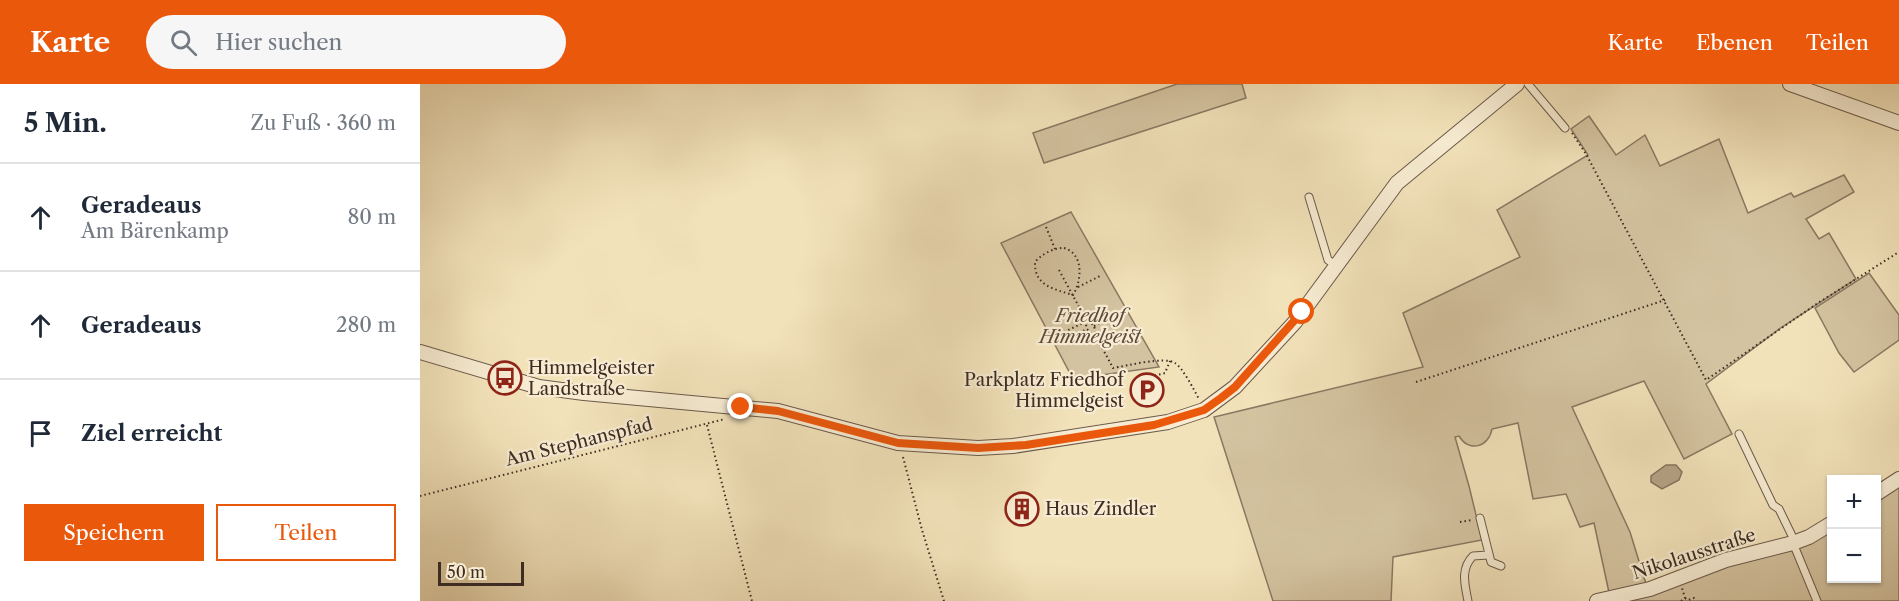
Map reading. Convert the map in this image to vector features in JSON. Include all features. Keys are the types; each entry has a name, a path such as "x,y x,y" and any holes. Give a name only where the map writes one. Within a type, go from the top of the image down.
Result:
{"street":[{"path":"420,352 539,387 778,411 898,443 978,448 1026,445 1154,425 1204,410 1235,387 1294,322 1397,183 1517,84"},
{"path":"1790,84 1899,123"},
{"path":"1881,491 1899,479"},
{"name":"Nikolausstraße","path":"1597,601 1650,589 1726,560 1794,543 1827,526"}],"lane":[{"path":"1528,84 1564,128"},
{"path":"1309,197 1328,260 1336,266"},
{"path":"1739,434 1773,505 1779,509 1817,601"},
{"path":"1480,518 1491,562 1501,566"},
{"path":"1468,601 1464,579 1466,565 1473,556 1488,555"}],"path":[{"path":"1564,128 1571,132 1586,154 1706,380 1818,303 1899,252"},
{"path":"1046,227 1054,249"},
{"path":"1054,249 1068,249 1078,260 1080,273 1078,287 1073,295 1043,284 1036,272 1035,262 1054,249"},
{"path":"1059,270 1084,316 1094,326 1098,340 1113,368 1170,361 1179,366 1204,410"},
{"path":"1078,287 1102,275"},
{"path":"1416,382 1665,300"},
{"path":"1094,326 1121,313"},
{"path":"1084,316 1087,329 1098,340"},
{"path":"1056,336 1085,322"},
{"path":"1059,343 1087,329"},
{"path":"1146,378 1165,373 1170,361"},
{"name":"Am Stephanspfad","path":"420,496 721,421 733,415 741,407"},
{"path":"706,425 752,601"},
{"path":"898,443 944,601"},
{"path":"1460,522 1480,518"},
{"path":"1685,598 1688,600 1694,598 1696,601"}],"green space":[{"path":"1177,84 1242,84 1246,98 1044,163 1033,133"},
{"path":"1589,116 1616,155 1645,135 1660,166 1719,139 1748,213 1791,193 1794,197 1844,175 1854,192 1806,219 1819,239 1829,233 1856,279 1782,327 1706,384 1732,434 1684,459 1644,381 1572,407 1630,532 1647,587 1610,597 1594,523 1580,527 1566,494 1533,499 1518,423 1492,429 1487,440 1478,446 1468,445 1459,436 1455,437 1482,540 1393,557 1391,601 1273,601 1214,417 1423,367 1403,313 1520,257 1497,210 1588,155 1571,129"},
{"name":"Friedhof Himmelgeist","path":"1071,212 1159,367 1073,379 1001,243"},
{"path":"1869,273 1899,315 1899,340 1854,372 1839,353 1815,308"},
{"path":"1899,483 1899,601 1602,601 1827,527 1827,583 1881,583 1881,495"}],"shaded area":[{"path":"1666,465 1676,465 1682,472 1679,480 1662,489 1651,482 1651,476"}],"place":[{"name":"Himmelgeister Landstraße","path":"505,378"},
{"name":"Parkplatz Friedhof Himmelgeist","path":"1147,390"},
{"name":"Haus Zindler","path":"1022,509"}],"route":[{"path":"741,407 778,411 898,443 978,448 1026,445 1154,425 1204,410 1221,398 1235,387 1302,312"}]}
